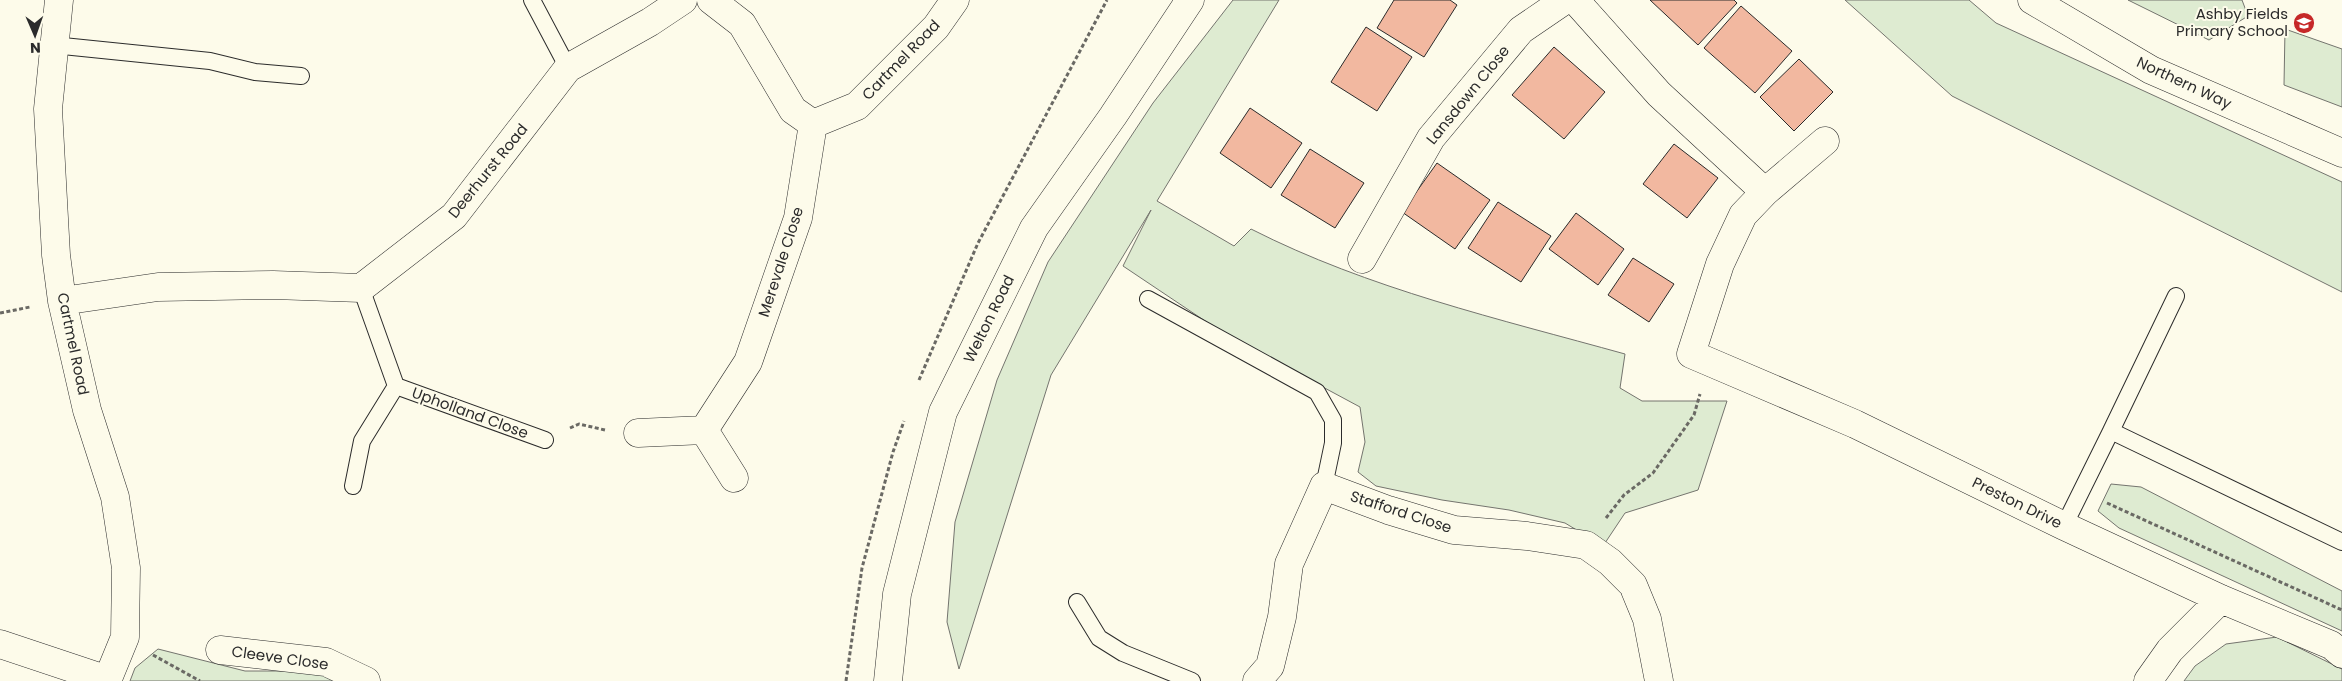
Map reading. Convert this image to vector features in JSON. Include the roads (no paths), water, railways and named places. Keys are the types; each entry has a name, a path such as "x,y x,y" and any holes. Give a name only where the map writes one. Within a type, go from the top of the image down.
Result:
{"street":[{"name":"Cartmel Road","path":"59,0 53,44 48,109 56,255 62,301 87,410 114,497 126,568 125,637 108,680"},
{"name":"Deerhurst Road","path":"361,288 454,216 568,68 650,22 683,0"},
{"path":"711,0 742,24 793,110 813,124"},
{"name":"Cartmel Road","path":"813,124 857,106 936,27 955,0"},
{"name":"Welton Road","path":"888,681 897,594 943,412 1034,228 1113,116 1190,0"},
{"name":"Lansdown Close","path":"1362,259 1431,138 1521,30 1565,0"},
{"path":"1575,0 1659,94 1765,192 1825,141"},
{"name":"Northern Way","path":"2032,0 2151,70 2342,153"},
{"name":"Merevale Close","path":"704,430 748,362 798,218 813,124"},
{"name":"Preston Drive","path":"1765,192 1743,215 1720,264 1700,358 1856,424 2064,526 2221,599 2330,645 2342,654"},
{"path":"62,301 158,287 273,285 361,288"},
{"path":"638,433 704,430 734,478"},
{"path":"1257,681 1270,666 1282,617 1289,564 1324,486"},
{"name":"Stafford Close","path":"1324,486 1388,510 1454,530 1527,536 1586,545 1610,562 1633,585 1647,619 1659,681"},
{"path":"2148,681 2170,650 2221,599"},
{"path":"0,644 108,680"},
{"name":"Cleeve Close","path":"220,650 326,662 366,681"}],"lane":[{"path":"532,0 568,68"},
{"path":"53,44 210,61 255,72 301,76"},
{"name":"Upholland Close","path":"361,288 396,386"},
{"path":"2064,526 2176,296"},
{"path":"1148,299 1317,392 1333,420 1333,443 1324,486"},
{"name":"Upholland Close","path":"396,386 545,440"},
{"name":"Upholland Close","path":"353,486 362,441 396,386"},
{"path":"2111,431 2342,542"},
{"path":"1077,602 1099,638 1123,653 1192,681"}],"place":[{"name":"Ashby Fields Primary School","path":"2304,23"}]}
